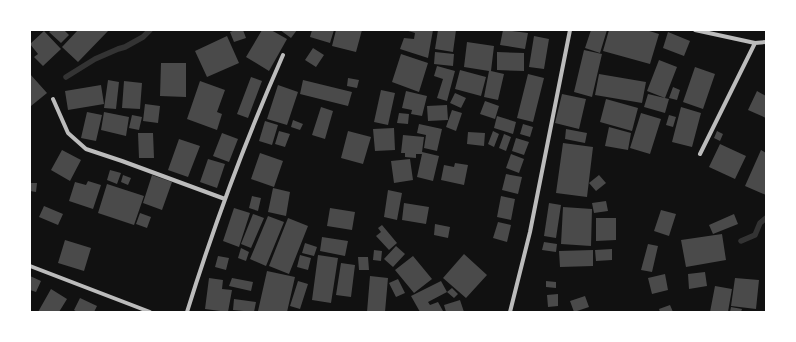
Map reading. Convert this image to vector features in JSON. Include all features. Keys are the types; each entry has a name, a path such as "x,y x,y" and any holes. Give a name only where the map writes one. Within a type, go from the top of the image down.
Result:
{"street":[{"path":"510,312 530,232 570,30"},
{"path":"695,30 755,43 766,42"},
{"path":"700,154 755,43"},
{"path":"187,312 225,199 266,92 283,55"},
{"path":"53,99 68,133 86,149 225,199"},
{"path":"30,266 150,312"}],"building":[{"path":"52,30 64,30 69,35 61,43 49,32"},
{"path":"78,30 109,30 78,62 62,47"},
{"path":"235,30 243,30 246,38 234,42 230,32"},
{"path":"262,30 271,30 287,39 269,71 246,57"},
{"path":"280,30 297,30 291,38"},
{"path":"312,30 334,30 330,43 310,37"},
{"path":"336,30 362,30 356,52 332,46"},
{"path":"405,30 433,30 428,58 400,49 404,38 414,39 415,33"},
{"path":"438,30 456,30 453,52 435,49"},
{"path":"503,30 528,33 525,49 500,45"},
{"path":"591,30 607,30 600,53 585,48"},
{"path":"609,30 646,30 659,34 650,64 603,51"},
{"path":"44,31 61,49 43,66 34,57 38,54 30,44"},
{"path":"668,32 690,41 684,56 663,48"},
{"path":"227,36 239,63 207,77 195,51"},
{"path":"534,36 549,39 544,69 529,67"},
{"path":"467,42 494,46 491,71 504,74 498,100 484,97 489,71 464,67"},
{"path":"313,48 324,55 316,67 305,60"},
{"path":"584,50 602,54 592,97 574,92"},
{"path":"435,52 454,54 453,66 434,64"},
{"path":"497,52 524,53 524,71 497,70"},
{"path":"401,54 428,63 419,92 392,82"},
{"path":"659,60 677,67 665,98 647,91"},
{"path":"161,63 186,63 186,97 160,96"},
{"path":"437,66 455,71 447,101 437,98 443,79 434,76"},
{"path":"695,67 715,74 703,109 683,102"},
{"path":"460,70 486,77 481,96 455,89"},
{"path":"30,74 47,93 31,106 30,105"},
{"path":"528,74 544,78 533,122 517,118"},
{"path":"599,74 646,82 642,103 595,95"},
{"path":"251,77 262,81 248,118 237,114"},
{"path":"348,78 359,80 357,88 347,86"},
{"path":"108,80 119,82 116,109 104,108"},
{"path":"303,80 352,92 348,106 300,94"},
{"path":"124,81 142,83 140,109 122,108"},
{"path":"200,81 225,90 217,112 222,114 217,130 187,119"},
{"path":"101,85 104,104 68,110 65,91"},
{"path":"278,85 298,92 287,125 267,119"},
{"path":"673,87 680,90 677,100 669,98"},
{"path":"381,90 395,93 388,125 374,122"},
{"path":"406,91 427,96 422,116 411,114 412,110 402,108"},
{"path":"757,91 766,96 766,118 748,110"},
{"path":"455,93 466,98 461,108 450,103"},
{"path":"562,94 586,99 579,129 555,123"},
{"path":"648,94 669,99 665,113 644,107"},
{"path":"606,99 638,108 632,131 600,122"},
{"path":"485,101 499,106 495,119 480,114"},
{"path":"145,104 160,106 158,123 143,121"},
{"path":"447,105 448,120 428,121 427,106"},
{"path":"321,107 333,111 325,139 312,135"},
{"path":"681,107 701,113 692,147 672,142"},
{"path":"452,110 462,113 456,131 446,127"},
{"path":"87,112 102,115 96,141 81,138"},
{"path":"104,112 129,117 126,136 101,130"},
{"path":"399,113 409,114 408,124 397,123"},
{"path":"641,113 661,119 650,154 630,148"},
{"path":"132,115 142,117 139,130 129,128"},
{"path":"669,115 676,117 673,127 666,125"},
{"path":"497,116 516,122 513,134 494,128"},
{"path":"293,120 303,124 300,130 291,127"},
{"path":"265,121 278,125 272,145 259,141"},
{"path":"419,124 442,129 437,151 424,148 426,135 417,133"},
{"path":"523,124 533,127 530,137 520,134"},
{"path":"609,127 631,133 628,150 605,146"},
{"path":"394,128 395,150 375,151 373,129"},
{"path":"566,129 587,133 585,143 565,139"},
{"path":"279,131 290,134 285,147 275,144"},
{"path":"348,131 371,137 363,164 341,158"},
{"path":"493,131 499,134 494,147 488,144"},
{"path":"717,131 723,134 720,141 714,138"},
{"path":"468,132 485,133 484,146 467,144"},
{"path":"138,133 153,133 154,158 139,158"},
{"path":"222,133 238,139 229,162 213,156"},
{"path":"504,134 511,137 506,151 499,148"},
{"path":"403,135 424,137 422,152 439,156 433,181 417,177 422,154 416,154 416,158 405,157 405,153 401,153"},
{"path":"516,138 529,142 524,155 512,151"},
{"path":"179,139 200,146 188,177 168,170"},
{"path":"563,143 593,147 587,197 556,193"},
{"path":"720,144 746,156 735,179 709,167"},
{"path":"62,150 81,160 70,181 51,170"},
{"path":"761,150 766,153 766,195 745,186"},
{"path":"260,153 283,161 274,187 251,179"},
{"path":"511,154 524,159 519,173 506,168"},
{"path":"208,159 225,164 217,188 200,182"},
{"path":"410,159 413,180 394,183 391,161"},
{"path":"455,163 468,165 464,185 441,180 444,165 454,167"},
{"path":"110,170 121,173 117,184 107,180"},
{"path":"506,174 522,177 518,194 502,190"},
{"path":"123,175 131,178 128,185 121,182"},
{"path":"152,175 172,182 162,210 143,203"},
{"path":"599,175 606,183 596,191 589,183"},
{"path":"88,181 101,185 93,209 69,201 75,182 86,185"},
{"path":"30,183 37,183 36,192 30,191"},
{"path":"107,184 144,196 134,225 98,213"},
{"path":"273,188 290,192 286,216 268,212"},
{"path":"388,190 402,193 397,220 384,217"},
{"path":"252,196 261,198 258,211 249,208"},
{"path":"501,196 515,199 511,220 497,217"},
{"path":"606,201 608,211 594,213 592,203"},
{"path":"404,203 429,207 426,224 402,220"},
{"path":"549,203 561,205 556,238 544,236"},
{"path":"44,206 63,214 58,225 39,217"},
{"path":"563,207 592,209 591,246 561,244"},
{"path":"234,208 250,213 239,247 223,241"},
{"path":"330,208 355,212 352,230 327,226"},
{"path":"661,210 676,214 669,236 654,231"},
{"path":"140,213 151,217 147,228 136,224"},
{"path":"253,214 264,218 251,248 241,244"},
{"path":"734,214 738,224 713,234 709,225"},
{"path":"268,216 284,222 266,266 250,259"},
{"path":"288,218 308,226 289,274 269,266"},
{"path":"596,218 616,218 616,240 596,241"},
{"path":"498,222 511,225 507,242 493,238"},
{"path":"435,224 450,227 448,238 434,235"},
{"path":"382,225 397,243 389,250 376,236 381,232 378,228"},
{"path":"722,234 726,260 686,267 681,240"},
{"path":"322,237 348,241 345,256 320,251"},
{"path":"65,240 91,248 84,271 58,263"},
{"path":"544,242 557,244 556,252 542,250"},
{"path":"305,243 317,247 314,256 302,253"},
{"path":"648,244 658,246 652,272 641,270"},
{"path":"396,246 405,254 393,267 384,259"},
{"path":"241,248 249,252 246,261 238,258"},
{"path":"612,249 612,260 596,261 595,250"},
{"path":"374,250 382,251 381,261 373,260"},
{"path":"593,250 593,266 560,267 559,251"},
{"path":"464,254 487,275 466,298 443,278"},
{"path":"300,255 311,258 308,270 297,267"},
{"path":"318,255 338,258 331,303 312,300"},
{"path":"218,256 229,258 226,270 215,267"},
{"path":"413,256 432,279 414,293 395,270"},
{"path":"358,257 368,257 369,270 359,270"},
{"path":"341,263 355,265 351,297 336,295"},
{"path":"267,271 295,277 287,312 258,311"},
{"path":"705,272 707,286 689,289 688,274"},
{"path":"665,274 668,290 652,294 648,278"},
{"path":"30,276 41,281 36,292 30,290"},
{"path":"370,276 388,278 385,312 367,312"},
{"path":"209,278 223,280 222,289 232,290 228,312 205,309"},
{"path":"232,278 253,282 251,291 229,286"},
{"path":"735,278 759,280 756,309 731,306"},
{"path":"398,279 405,293 396,297 389,283"},
{"path":"298,281 308,284 300,309 290,306"},
{"path":"441,281 447,292 428,302 430,305 438,302 443,311 420,312 411,296"},
{"path":"546,281 556,282 556,288 546,287"},
{"path":"715,286 732,289 728,312 710,312"},
{"path":"452,288 458,294 454,298 447,292"},
{"path":"51,289 67,299 59,312 38,312"},
{"path":"558,294 558,306 548,307 547,295"},
{"path":"585,296 589,307 574,312 570,301"},
{"path":"80,298 97,306 94,312 77,312 74,310"},
{"path":"234,299 256,302 254,312 233,310"},
{"path":"460,300 464,312 446,312 444,305"},
{"path":"670,305 673,312 660,312 659,309"},
{"path":"731,307 742,309 741,312 730,312"}],"waterway":[{"path":"66,77 95,59 125,47 143,37 150,30"},
{"path":"741,241 755,235 760,223 766,218"}]}
